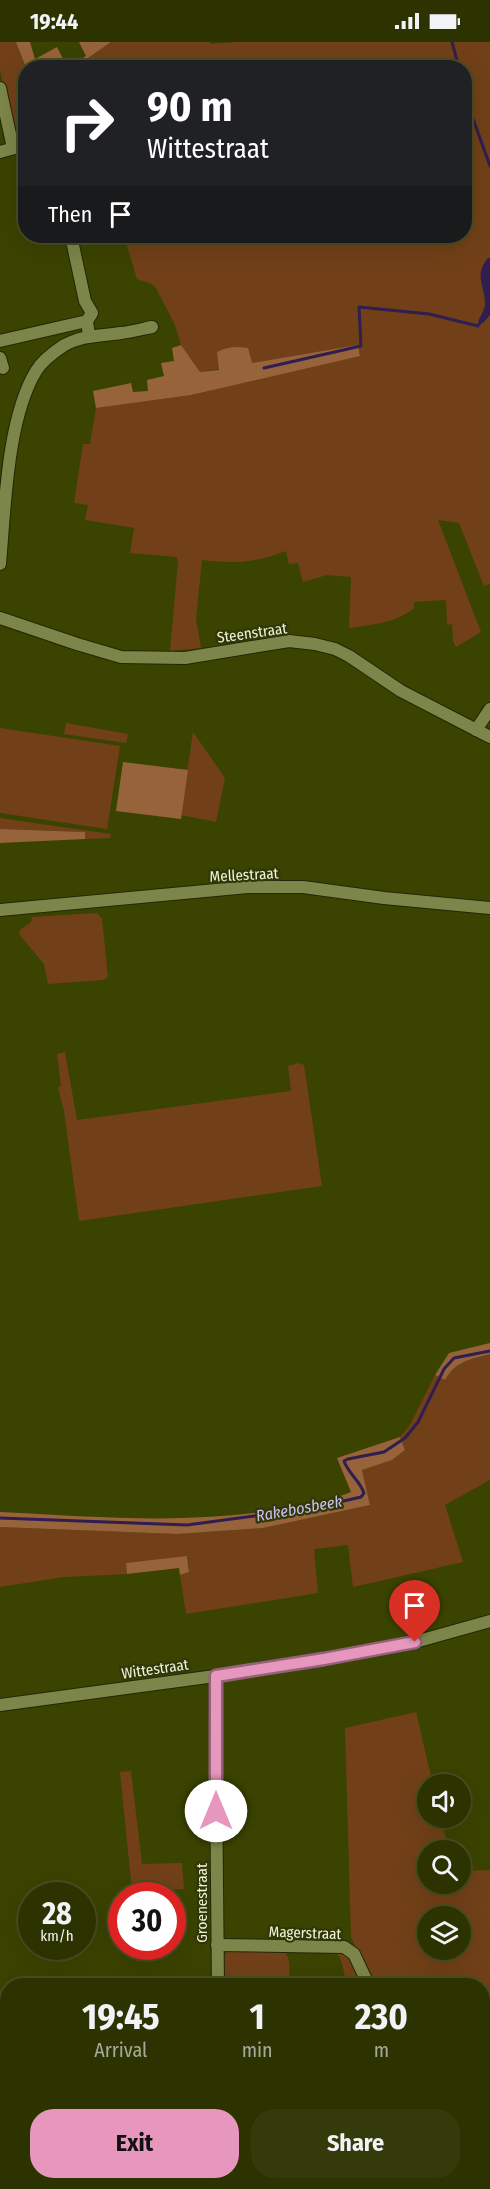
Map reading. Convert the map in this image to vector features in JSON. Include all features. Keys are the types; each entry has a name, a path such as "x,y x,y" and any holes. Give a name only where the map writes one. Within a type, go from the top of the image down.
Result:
{"street":[{"path":"0,88 18,144"},
{"path":"0,152 18,147"},
{"path":"73,243 85,301 92,313 87,321 89,336"},
{"path":"0,341 87,321"},
{"path":"0,564 14,443 21,408 37,369 63,346 89,336 152,327"},
{"name":"Steenstraat","path":"0,618 121,657 185,658 290,641 315,644 349,656 401,690 490,737"},
{"path":"476,730 490,709"},
{"name":"Mellestraat","path":"0,910 248,887 303,887 384,898 490,908"},
{"name":"Wittestraat","path":"0,1705 324,1659 415,1642 490,1621"},
{"name":"Groenestraat","path":"216,1676 218,1978"},
{"name":"Magerstraat","path":"218,1945 344,1947 354,1954 365,1978"}],"shaded area":[{"path":"0,42 20,42 28,60 18,60 18,142 14,139 0,70"},
{"path":"16,42 30,42 35,59 57,47 64,60 23,60"},
{"path":"79,42 111,42 85,60 79,60 86,56"},
{"path":"111,42 210,42 211,44 236,42 490,42 490,584 484,586 459,523 438,520 481,632 456,647 453,641 452,624 447,625 446,600 414,602 414,608 399,617 349,628 351,577 327,575 303,582 298,563 289,564 286,551 245,562 202,560 196,619 201,648 170,651 177,557 130,553 134,528 85,520 88,505 74,503 83,444 90,444 96,408 191,395 360,355 358,345 200,372 181,345 175,325 156,288 152,284 137,279 126,243 472,243 472,60 85,60"},
{"path":"490,258 490,315 483,323 478,321 485,304 481,269"},
{"path":"181,345 200,372 219,370 217,352 232,347 248,348 252,363 358,345 360,356 191,395 96,408 93,391 131,383 133,392 148,391 147,380 164,376 161,363 174,361 172,348"},
{"path":"66,723 128,734 126,743 64,734"},
{"path":"0,728 120,746 107,829 0,813"},
{"path":"193,732 225,778 216,822 181,815"},
{"path":"123,762 188,770 181,819 116,811"},
{"path":"0,818 111,834 110,838 85,839 84,832 0,829"},
{"path":"0,829 85,832 85,839 0,843"},
{"path":"97,913 102,919 108,977 103,980 48,984 44,964 19,934 20,930 31,922 32,917"},
{"path":"65,1052 77,1120 291,1091 288,1066 299,1063 304,1065 322,1186 79,1221 64,1111 58,1087 61,1086 57,1054"},
{"path":"490,1343 490,1354 470,1359 459,1365 445,1380 435,1375 449,1353"},
{"path":"490,1354 490,1480 445,1505 463,1562 353,1587 348,1545 314,1549 318,1593 186,1614 180,1575 189,1572 188,1557 126,1563 127,1574 64,1577 0,1587 0,1527 177,1534 263,1528 370,1505 362,1470 392,1460 405,1450 400,1437 410,1425 435,1375 445,1380 459,1365 470,1359"},
{"path":"400,1437 405,1450 392,1460 362,1470 370,1505 263,1528 177,1534 0,1527 0,1512 112,1518 187,1518 261,1512 318,1502 351,1492 337,1458"},
{"path":"187,1556 189,1572 180,1575 179,1568 127,1574 126,1563"},
{"path":"416,1712 430,1774 417,1774 417,1828 443,1828 446,1840 417,1840 417,1894 471,1894 471,1871 490,1870 490,1978 369,1978 351,1937 345,1728"},
{"path":"131,1771 142,1864 182,1863 183,1882 131,1882 120,1772"},
{"path":"230,1950 284,1951 289,1962 290,1978 223,1978 223,1962"},
{"path":"334,1951 347,1954 361,1978 345,1978 342,1962"}],"waterway":[{"path":"452,42 457,60"},
{"path":"472,116 490,166"},
{"path":"264,368 361,346 359,307 429,314 478,326 481,321"},
{"name":"Rakebosbeek","path":"0,1518 187,1525 313,1508 361,1497 364,1493 344,1461 384,1452 405,1438 418,1422 444,1369 454,1358 490,1351"}],"route":[{"path":"216,1811 216,1676 415,1642"}]}
